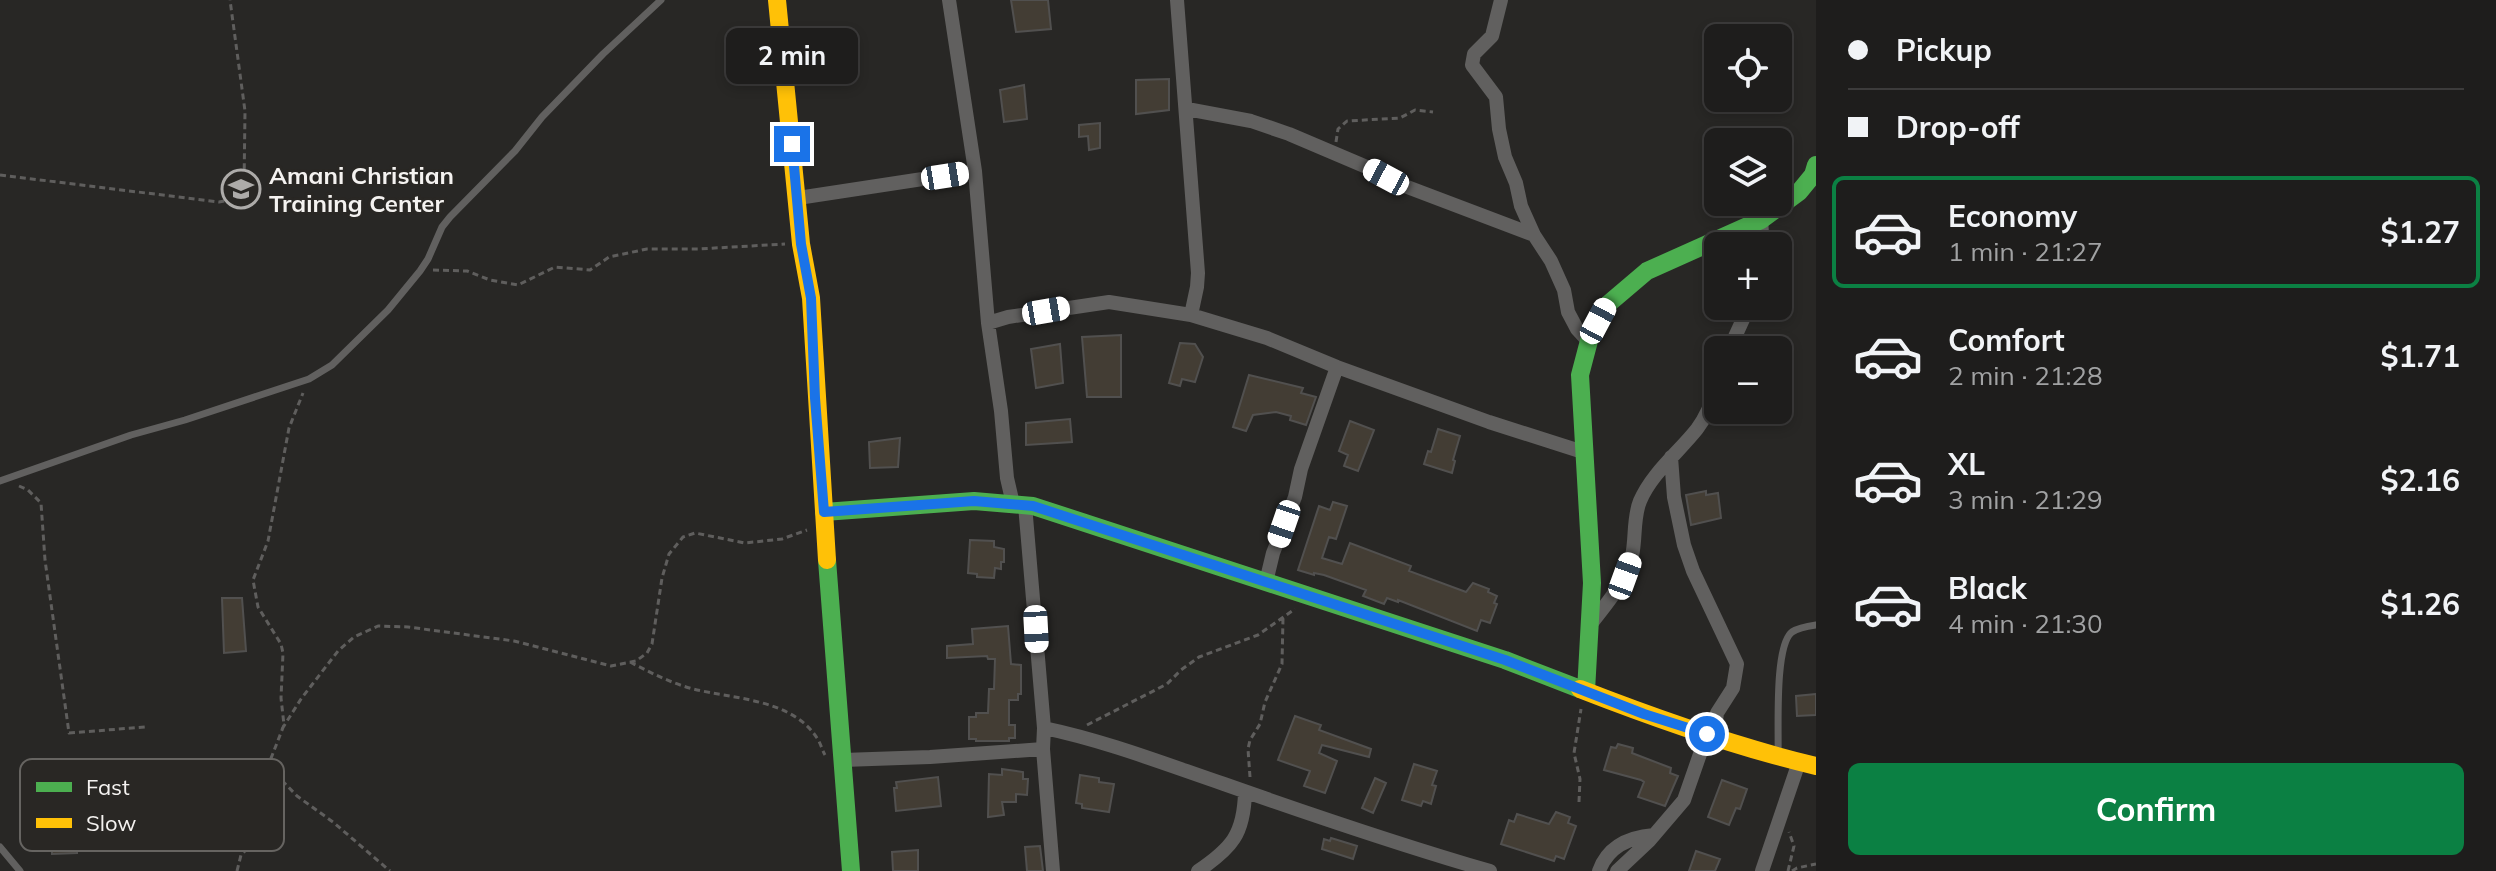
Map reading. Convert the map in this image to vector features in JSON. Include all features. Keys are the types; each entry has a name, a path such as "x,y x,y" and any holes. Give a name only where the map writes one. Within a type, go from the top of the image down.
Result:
{"street":[{"path":"777,0 801,244 811,298 815,398 851,871"},
{"path":"949,0 975,171 988,323 1007,478 1019,505 1044,728 1053,871"},
{"path":"1177,0 1198,273 1191,315"},
{"path":"1501,0 1492,36 1474,54 1472,65 1496,97 1505,157 1534,235 1551,261 1564,290 1568,312 1589,342"},
{"path":"1187,109 1251,121 1369,168 1402,185 1534,235"},
{"path":"1584,690 1592,583 1580,375 1589,342 1607,305 1647,271 1761,220 1799,192 1813,175 1816,165"},
{"path":"798,198 975,171"},
{"path":"1761,220 1762,232"},
{"path":"988,323 1008,317 1109,302 1191,315 1267,338 1489,422 1583,452"},
{"path":"1266,582 1273,553 1295,497 1301,469 1337,367"},
{"path":"1591,624 1625,576 1632,557 1639,503 1652,481 1704,416"},
{"path":"1617,871 1684,800 1717,713 1733,688 1737,664 1684,545 1674,497 1671,457"},
{"path":"824,518 974,501 1019,505 1315,597 1505,660 1644,714 1808,764 1780,818 1762,871"},
{"path":"1044,728 1072,733 1490,871"},
{"path":"843,761 1043,749"},
{"path":"1198,871 1228,849 1247,792"},
{"path":"1599,871 1606,855 1619,844 1637,836 1654,835"}],"lane":[{"path":"0,481 131,435 309,379 332,365 388,310 420,271 450,217 603,54 661,0"},
{"path":"1778,757 1783,645 1792,632 1816,625"},
{"path":"0,847 20,871"}],"path":[{"path":"0,175 219,202 236,199 244,187 245,111 230,0"},
{"path":"1333,153 1338,129 1347,121 1400,118 1415,110 1433,112"},
{"path":"420,271 467,271 513,286 555,267 590,270 609,257 647,249 801,244"},
{"path":"282,729 283,653 281,644 258,607 253,580 268,541 289,428 309,379"},
{"path":"19,474 19,486 41,503 45,560 69,733 145,727"},
{"path":"271,759 282,729 338,651 354,637 378,626 514,641 611,666 636,661 647,653 652,644 662,578 669,554 683,537 695,533 745,543 782,539 824,518"},
{"path":"1072,733 1141,700 1167,684 1199,657 1258,635 1315,597"},
{"path":"1247,792 1248,749 1282,664 1283,618"},
{"path":"630,662 693,689 746,699 793,715 811,731 826,756 843,761"},
{"path":"1579,802 1580,779 1574,753 1584,690"},
{"path":"284,783 390,871"},
{"path":"1780,818 1794,846 1790,871"},
{"path":"237,871 245,851"},
{"path":"1790,871 1816,864"}],"building":[{"path":"1011,0 1048,0 1051,29 1016,32"},
{"path":"1169,79 1169,110 1136,114 1136,80"},
{"path":"1024,85 1027,119 1004,122 1000,90"},
{"path":"1100,123 1100,148 1089,150 1088,136 1079,137 1079,125"},
{"path":"1121,335 1121,397 1087,397 1082,337"},
{"path":"1180,343 1195,344 1203,357 1195,382 1182,379 1180,386 1169,383"},
{"path":"1060,344 1063,383 1036,388 1031,349"},
{"path":"1249,375 1303,388 1301,393 1316,397 1306,425 1276,412 1253,415 1246,431 1233,427"},
{"path":"1070,419 1072,442 1026,445 1026,423"},
{"path":"1350,421 1374,430 1358,471 1344,466 1348,455 1339,451"},
{"path":"1438,429 1460,436 1452,473 1424,464"},
{"path":"900,438 898,467 870,468 869,442"},
{"path":"1706,491 1706,495 1718,493 1721,518 1691,525 1686,495"},
{"path":"1333,502 1347,506 1336,539 1329,537 1322,558 1342,564 1350,543 1411,566 1409,571 1466,592 1473,583 1489,589 1488,592 1497,596 1490,623 1481,620 1477,631 1398,600 1387,598 1384,604 1363,596 1366,590 1324,575 1298,570 1319,506 1330,510"},
{"path":"970,540 994,541 994,547 1004,549 1004,562 1001,562 1001,569 995,568 994,578 968,573"},
{"path":"222,598 242,598 246,651 224,653"},
{"path":"1008,626 1011,664 1021,665 1021,694 1018,694 1018,700 1009,700 1009,725 1015,725 1015,738 1009,738 1009,741 969,739 969,717 976,717 976,713 988,713 989,689 994,689 995,659 988,659 987,656 947,658 947,646 973,644 972,629"},
{"path":"1816,694 1816,715 1797,716 1796,696"},
{"path":"1295,716 1321,725 1319,730 1371,749 1369,757 1322,745 1319,753 1337,761 1325,793 1304,786 1310,771 1278,760"},
{"path":"1618,744 1633,748 1632,753 1671,768 1670,773 1678,776 1665,806 1638,797 1644,782 1641,780 1604,770 1611,747 1616,748"},
{"path":"1414,764 1437,771 1432,785 1436,786 1431,804 1423,801 1421,806 1402,800"},
{"path":"1002,769 1023,772 1023,779 1028,779 1027,795 1016,794 1016,802 1002,802 1004,815 988,817 989,774 1002,775"},
{"path":"1080,775 1114,784 1109,812 1082,808 1082,804 1076,803"},
{"path":"938,777 941,806 896,811 896,782"},
{"path":"1375,778 1386,783 1373,813 1362,808"},
{"path":"1722,780 1747,789 1740,809 1736,808 1729,825 1708,817"},
{"path":"1556,812 1570,817 1568,823 1576,826 1564,859 1556,856 1554,861 1501,844 1509,820 1514,822 1517,814 1549,824"},
{"path":"1331,838 1357,846 1353,859 1322,849 1324,839 1330,841"},
{"path":"1040,846 1043,871 1027,871 1025,847"},
{"path":"918,850 918,871 893,871 892,852"},
{"path":"52,851 77,851 77,853 52,854"},
{"path":"1696,851 1720,859 1715,871 1689,871"}],"traffic: fast":[{"path":"1586,691 1592,583 1580,375 1590,337 1607,305 1647,271 1761,220 1799,192 1813,175 1816,165"},
{"path":"824,512 974,501 1033,506 1505,660 1580,689"},
{"path":"827,560 851,871"}],"traffic: slow":[{"path":"777,0 801,244 811,298 827,560"},
{"path":"1580,689 1697,732 1816,766"}],"place":[{"name":"Amani Christian Training Center","path":"241,189"}],"route":[{"path":"792,144 801,244 811,298 824,512 974,501 1033,506 1505,660 1644,714 1707,734"}]}
